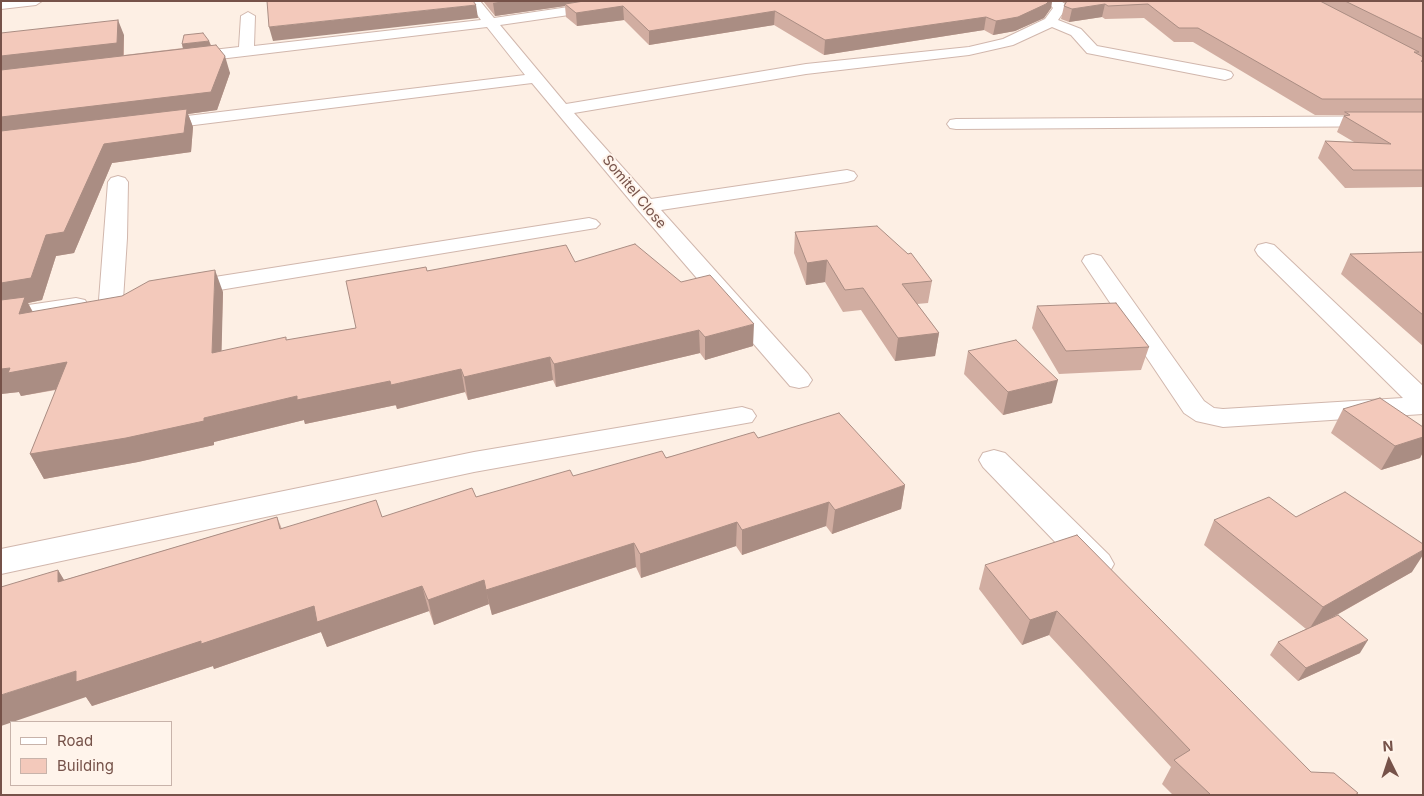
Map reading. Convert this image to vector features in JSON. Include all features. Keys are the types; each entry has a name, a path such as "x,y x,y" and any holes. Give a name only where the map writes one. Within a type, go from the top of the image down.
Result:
{"street":[{"path":"1,5 36,1"},
{"name":"Somitel Close","path":"473,1 489,23 562,110 798,380"},
{"path":"168,60 489,23 638,1"},
{"path":"562,110 806,69 969,51 1008,42 1050,22 1060,7 1053,1"},
{"path":"246,51 248,16"},
{"path":"1050,22 1063,25 1076,32 1092,50 1225,75"},
{"path":"134,128 536,78"},
{"path":"956,124 1423,121"},
{"path":"645,206 847,176"},
{"path":"1,316 120,299 116,238 118,182"},
{"path":"160,293 589,224"},
{"path":"1266,250 1423,403"},
{"path":"1093,261 1194,407 1206,415 1223,418 1423,403"},
{"path":"1,562 474,462 742,416"},
{"path":"994,460 1118,586"}],"building":[{"path":"267,1 473,1 476,5 269,27"},
{"path":"584,1 1049,1 1018,17 996,21 986,17 825,40 775,11 649,31 623,6 576,13 565,4"},
{"path":"1067,1 1320,1 1419,52 1414,52 1423,57 1423,61 1421,61 1423,62 1423,99 1322,99 1198,28 1179,28 1148,4 1108,6 1105,4 1072,9 1064,6"},
{"path":"1345,1 1423,1 1423,39"},
{"path":"118,20 117,43 1,56 1,33"},
{"path":"203,33 209,41 182,44 184,35"},
{"path":"216,45 225,56 211,92 1,117 1,70"},
{"path":"187,109 184,133 104,144 64,232 46,235 31,278 1,283 1,131"},
{"path":"1345,112 1423,112 1423,170 1353,170 1325,141 1391,144 1344,116 1350,115"},
{"path":"877,226 908,254 911,253 932,281 902,284 939,333 898,338 863,288 845,290 827,260 807,263 795,232"},
{"path":"635,244 681,282 710,275 754,324 705,337 699,330 554,364 550,357 464,377 461,369 391,385 390,381 297,400 297,396 204,418 204,421 126,438 30,454 67,362 8,373 10,368 1,369 1,300 25,297 19,314 122,296 149,281 215,270 212,353 286,337 286,340 356,328 346,281 426,267 427,271 566,245 575,262"},
{"path":"1423,252 1423,315 1350,254"},
{"path":"1116,303 1149,347 1066,351 1037,306"},
{"path":"1016,340 1058,380 1008,392 968,351"},
{"path":"1380,398 1423,427 1423,437 1395,446 1343,409"},
{"path":"839,413 905,485 835,510 829,502 742,530 737,522 640,554 634,543 486,590 484,580 428,600 422,586 317,622 314,606 201,644 201,641 76,682 76,671 1,695 1,587 58,570 58,582 277,517 280,529 376,500 382,517 472,488 476,497 570,470 573,476 662,451 666,458 754,432 758,438"},
{"path":"1345,492 1423,544 1423,550 1323,607 1214,520 1269,497 1296,517"},
{"path":"1077,535 1311,772 1334,773 1358,793 1355,795 1211,795 1174,760 1190,750 1057,611 1030,620 985,565"},
{"path":"1338,615 1368,640 1306,668 1278,642"}]}
